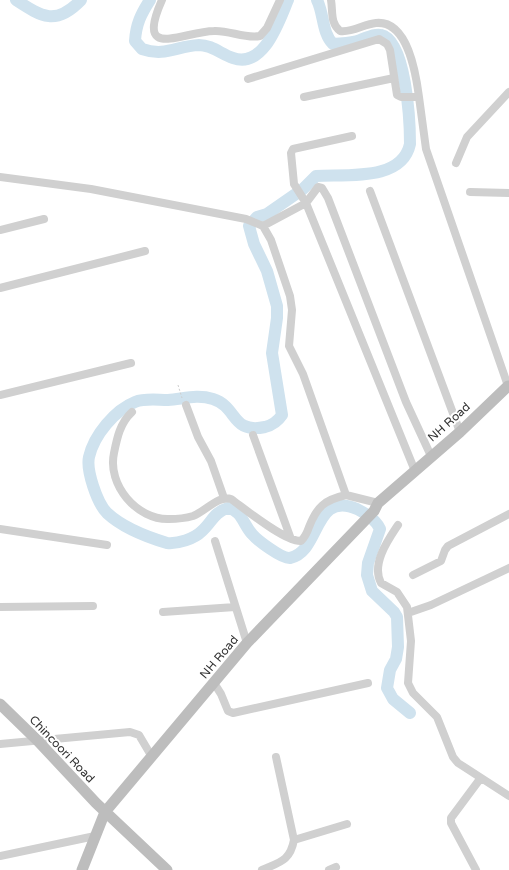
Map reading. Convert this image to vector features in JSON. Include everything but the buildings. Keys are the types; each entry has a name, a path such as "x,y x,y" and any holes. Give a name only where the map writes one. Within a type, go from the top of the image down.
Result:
{"main road":[{"name":"NH Road","path":"82,870 105,812 247,644 376,507 414,471 460,432 509,385"},
{"name":"Chincoori Road","path":"0,704 38,740 105,812 167,870"}],"street":[{"path":"162,0 152,27 154,34 158,37 168,39 206,31 260,36 267,28 280,0"},
{"path":"331,0 335,27 340,31 347,31 374,23 381,23 392,26 407,46 416,80 426,149 509,385"},
{"path":"248,79 379,39 387,44 390,50 397,94 401,97 418,95"},
{"path":"304,97 394,78"},
{"path":"456,163 467,138 509,92"},
{"path":"352,136 297,147 291,151 293,178 304,200 414,471"},
{"path":"0,177 91,189 246,219 262,225 271,240 290,296 292,310 288,340 289,346 303,374 346,495"},
{"path":"262,225 304,200 318,187 322,188 328,198 406,402 431,456"},
{"path":"370,191 460,432"},
{"path":"470,192 509,193"},
{"path":"0,230 44,219"},
{"path":"0,288 145,251"},
{"path":"0,395 131,363"},
{"path":"186,406 198,437 211,462 224,498"},
{"path":"132,412 123,422 112,468 119,487 126,498 144,513 170,519 192,516 224,498 231,499 274,530 291,539 301,541 321,505 346,495 376,507"},
{"path":"253,435 291,539"},
{"path":"413,575 441,561 448,546 509,514"},
{"path":"398,525 385,547 378,566 378,574 383,585 393,588 400,595 407,607 411,650 408,678 411,688 437,717 455,760 478,782 509,796"},
{"path":"0,529 107,545"},
{"path":"215,541 247,644"},
{"path":"408,613 431,605 509,568"},
{"path":"0,607 93,606"},
{"path":"163,612 235,607"},
{"path":"214,683 221,694 228,712 233,714 368,683"},
{"path":"0,744 130,732 139,735 152,757"},
{"path":"262,870 289,856 292,851 294,840 276,757"},
{"path":"475,870 451,823 451,818 478,782"},
{"path":"294,840 347,824"},
{"path":"0,856 96,836"}],"path":[{"path":"178,386 186,406"}],"waterway":[{"path":"16,0 34,11 49,16 56,16 64,13 81,0"},
{"path":"150,0 136,29 135,41 142,49 164,52 191,46 204,45 233,58 244,60 253,57 262,50 269,41 288,0"},
{"path":"317,0 325,29 329,40 333,44 354,42 376,35 381,35 389,40 396,51 405,83 410,144 405,156 396,165 384,170 371,174 316,176 303,189 267,214 257,217 249,226 254,244 267,271 277,306 277,318 272,353 282,415 277,421 270,425 254,428 246,427 240,423 227,408 213,399 196,397 135,402 120,411 100,432 95,440 89,457 89,470 96,494 107,513 120,523 135,531 167,543 181,542 199,534 219,512 228,508 236,512 252,534 270,549 281,556 290,558 300,553 307,545 325,515 332,508 343,505 357,509 370,517 380,529 368,563 367,575 372,591 394,612 397,617 398,647 396,659 390,670 387,688 393,699 410,713"}]}
